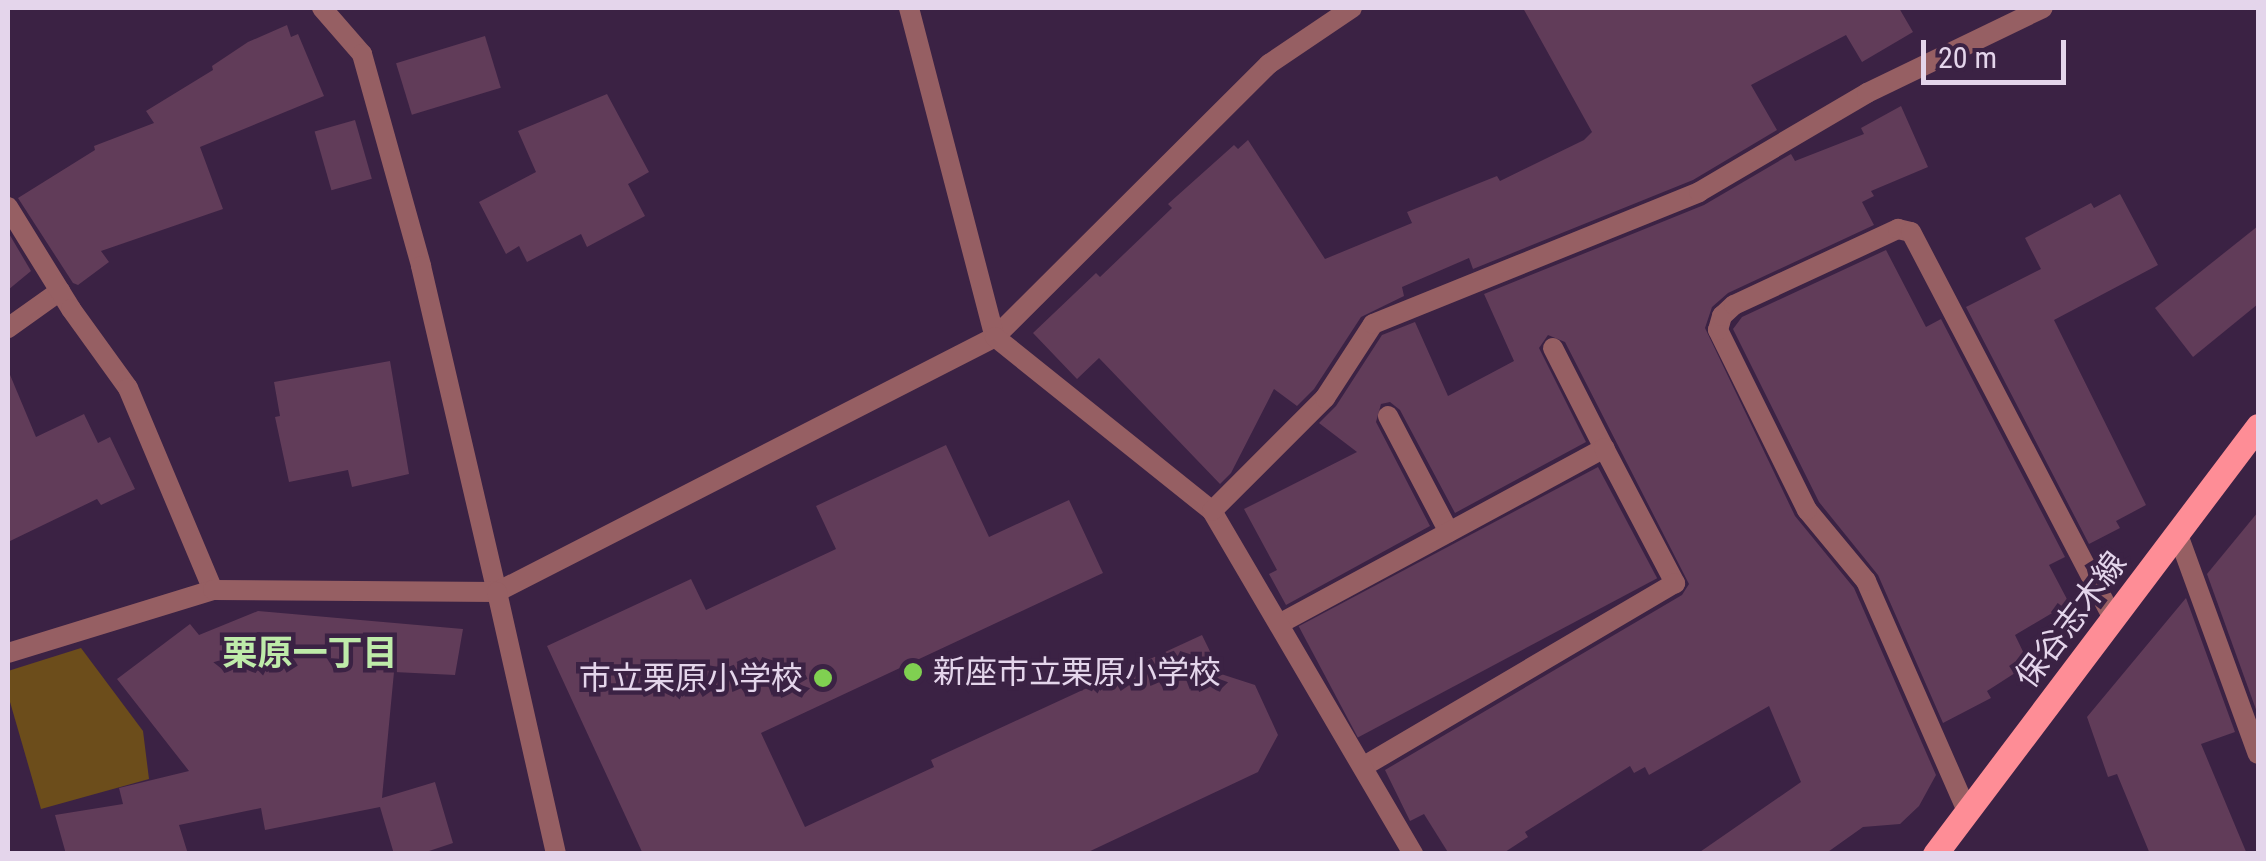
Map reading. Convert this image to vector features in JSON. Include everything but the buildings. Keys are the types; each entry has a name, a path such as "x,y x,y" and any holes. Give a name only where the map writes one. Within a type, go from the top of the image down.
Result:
{"main road":[{"name":"保谷志木線","path":"1935,854 2258,426"}],"street":[{"path":"322,8 362,54 420,266 556,854"},
{"path":"909,8 994,337 1212,511 1413,854"},
{"path":"8,653 214,590 497,592 994,337 1269,64 1352,8"},
{"path":"1212,511 1325,398 1373,324 1699,192 1867,93 2044,8"},
{"path":"8,208 60,292 128,388 214,590"},
{"path":"1967,811 1866,581 1807,510 1718,330 1722,316 1734,305 1898,228 1911,232 2112,619"},
{"path":"8,328 60,292"},
{"path":"1362,767 1675,583 1553,348"},
{"path":"1388,416 1449,532"},
{"path":"1278,624 1604,448"},
{"path":"2177,532 2258,751"}],"shaded area":[{"path":"81,648 143,731 149,779 41,809 8,695 8,671"}],"place":[{"name":"新座市立栗原小学校","path":"913,672"},
{"name":"市立栗原小学校","path":"823,678"}],"district":[{"name":"栗原一丁目","path":"310,654"}]}
